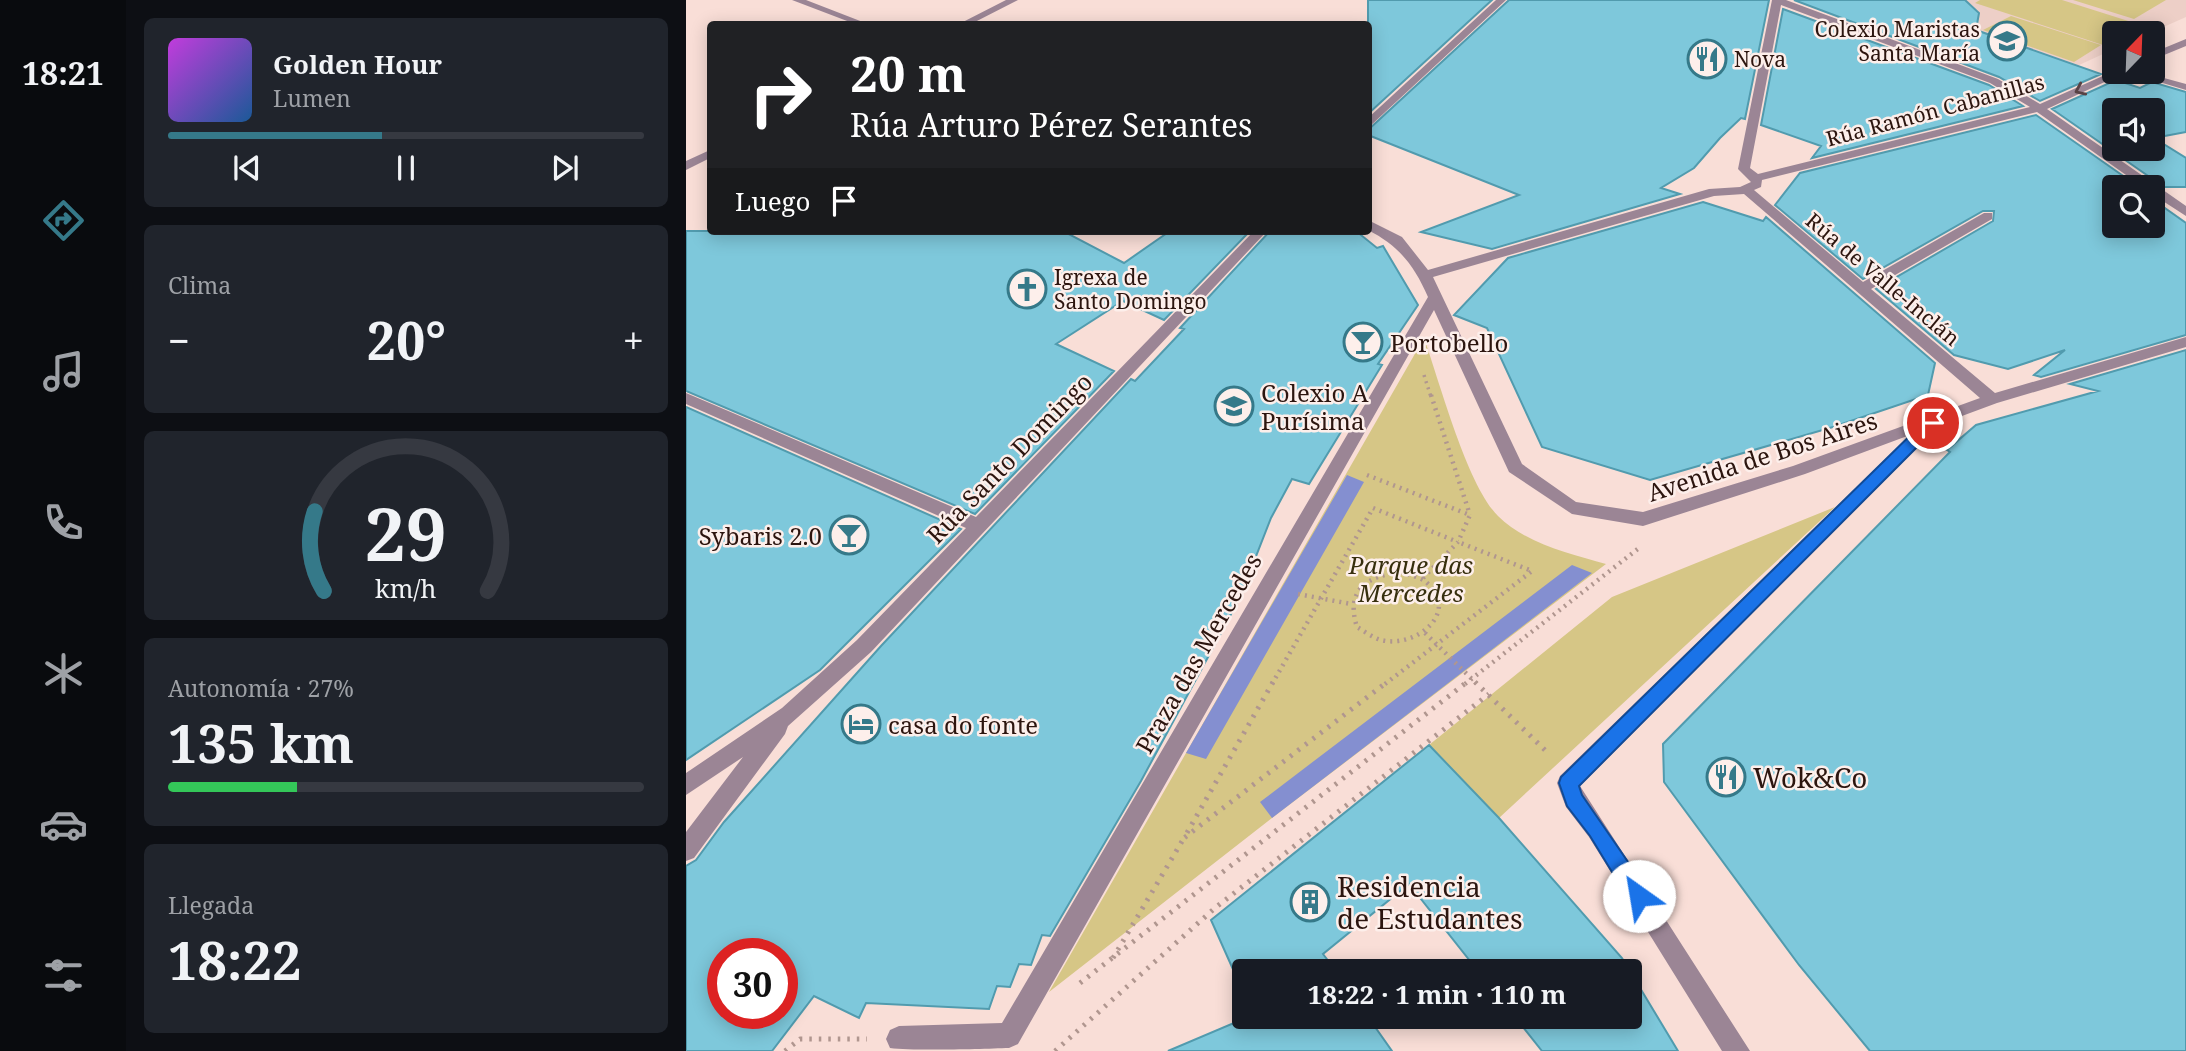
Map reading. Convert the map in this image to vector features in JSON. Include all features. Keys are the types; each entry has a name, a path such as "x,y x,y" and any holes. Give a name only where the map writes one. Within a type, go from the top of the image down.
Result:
{"street":[{"path":"797,0 855,21"},
{"path":"970,21 1013,0"},
{"path":"1372,121 1501,0"},
{"path":"1425,275 1713,192 1751,184 1744,169 1777,0 1994,81 2039,107 2134,175"},
{"path":"2165,51 2186,42"},
{"name":"Rúa Ramón Cabanillas","path":"1751,184 2039,107 2102,80"},
{"path":"2165,81 2186,87"},
{"path":"686,166 707,156"},
{"name":"Rúa de Valle-Inclán","path":"1751,184 1863,288 1992,399"},
{"path":"2165,197 2186,212"},
{"path":"1863,288 1988,216"},
{"name":"Avenida de Bos Aires","path":"1372,226 1397,240 1425,275 1515,468 1572,508 1643,519 1799,471 1992,399 2186,342"},
{"name":"Rúa Santo Domingo","path":"789,714 864,646 1257,235"},
{"name":"Praza das Mercedes","path":"899,1039 1009,1035 1435,297"},
{"path":"686,398 977,525"},
{"path":"1738,1051 1597,829 1574,800 1568,783 1933,423"},
{"path":"686,785 789,714"},
{"path":"686,850 789,714"}],"path":[{"path":"1420,365 1470,515 1458,542 1423,578"},
{"path":"1360,472 1470,515"},
{"path":"1111,960 1373,508 1532,571 1184,838"},
{"path":"1070,990 1643,545"},
{"path":"1401,572 1423,578 1434,589 1440,610 1436,621 1425,633 1405,642 1378,641 1357,627 1352,604 1363,584 1374,577 1401,572"},
{"path":"1307,596 1352,604"},
{"path":"1425,633 1527,732"},
{"path":"1055,1051 1215,908 1489,694"},
{"path":"785,1051 800,1039 899,1039"}],"shaded area":[{"name":"Colexio Maristas Santa María","path":"1815,0 2186,0 2186,17 2165,26 2165,21 2102,21 2102,54 2042,82 2003,80 1821,11"}],"green space":[{"path":"1980,0 2062,0 2128,21 2102,21 2102,45 1975,3"},
{"path":"2073,0 2166,0 2134,19"},
{"path":"2011,16 2101,45 2074,62 1983,30"},
{"name":"Parque das Mercedes","path":"1424,338 1465,458 1487,501 1498,516 1535,540 1563,552 1606,564 1049,992"},
{"path":"1835,507 1499,818 1429,745 1612,597"}],"water":[{"path":"1347,475 1364,482 1206,759 1186,753"},
{"path":"1572,565 1592,573 1272,818 1260,802"}],"building":[{"path":"1368,0 1492,0 1372,110 1372,21 1368,21"},
{"path":"1509,0 1769,0 1745,119 1741,118 1720,138 1694,168 1661,188 1680,194 1492,249 1421,232 1519,195 1372,137 1372,126"},
{"path":"1794,0 1965,0 1979,13 1976,30 2101,74 2040,101 1999,77"},
{"path":"1783,9 1989,85 2023,106 1812,158 1821,146 1761,125"},
{"path":"2107,84 2128,84 2140,88 2148,84 2159,84 2186,92 2186,132 2165,136 2165,98 2102,98 2102,144 2052,109"},
{"path":"2036,115 2122,175 2102,175 2102,238 2165,238 2165,208 2186,223 2186,335 2041,377 2034,375 2065,350 2008,369 1954,355 1876,289 1993,221 1994,211 1983,211 1863,279 1775,205 1800,173"},
{"path":"2165,145 2186,158 2186,187 2165,187 2165,175 2147,175 2127,161 2165,161"},
{"path":"1703,202 1763,221 1766,217 1935,363 1928,395 1833,427 1650,480 1542,447 1487,328 1454,315 1508,258"},
{"path":"686,231 707,231 707,235 1071,235 1124,263 1164,235 1246,235 1164,320 1123,301 1056,344 1114,371 975,514 686,391"},
{"path":"1266,235 1361,235 1377,248 1383,246 1418,305 1378,364 1382,365 1309,484 1292,479 1271,518 1242,592 1227,622 1141,781 1050,936 1042,935 1031,965 1019,964 1010,987 997,986 989,1009 866,1003 859,1018 814,996 798,1017 798,938 707,938 707,1029 789,1029 772,1051 686,1051 686,866 696,860 724,822 881,646 1131,379 1135,381"},
{"path":"2186,350 2186,1051 1870,1051 1799,965 1664,782 1663,744 1950,452 1947,450 1976,425 2098,391 2070,384"},
{"path":"686,407 961,529 820,670 686,760"},
{"name":"Residencia de Estudantes","path":"1429,745 1499,818 1623,959 1468,959 1409,884 1323,954 1327,959 1232,959 1232,967 1211,920"},
{"name":"Residencia de Estudantes","path":"1642,991 1678,1051 1542,1051 1525,1029 1642,1029"},
{"path":"1232,1024 1232,1029 1376,1029 1392,1051 1168,1051"}],"place":[{"name":"Colexio Maristas Santa María","path":"2007,41"},
{"name":"Nova","path":"1707,59"},
{"name":"Igrexa de Santo Domingo","path":"1027,289"},
{"name":"Portobello","path":"1363,342"},
{"name":"Colexio A Purísima","path":"1234,406"},
{"name":"Sybaris 2.0","path":"849,535"},
{"name":"casa do fonte","path":"861,724"},
{"name":"Wok&Co","path":"1726,777"},
{"name":"Residencia de Estudantes","path":"1310,902"}],"route":[{"path":"1639,896 1597,829 1574,800 1568,783 1933,423"}]}
